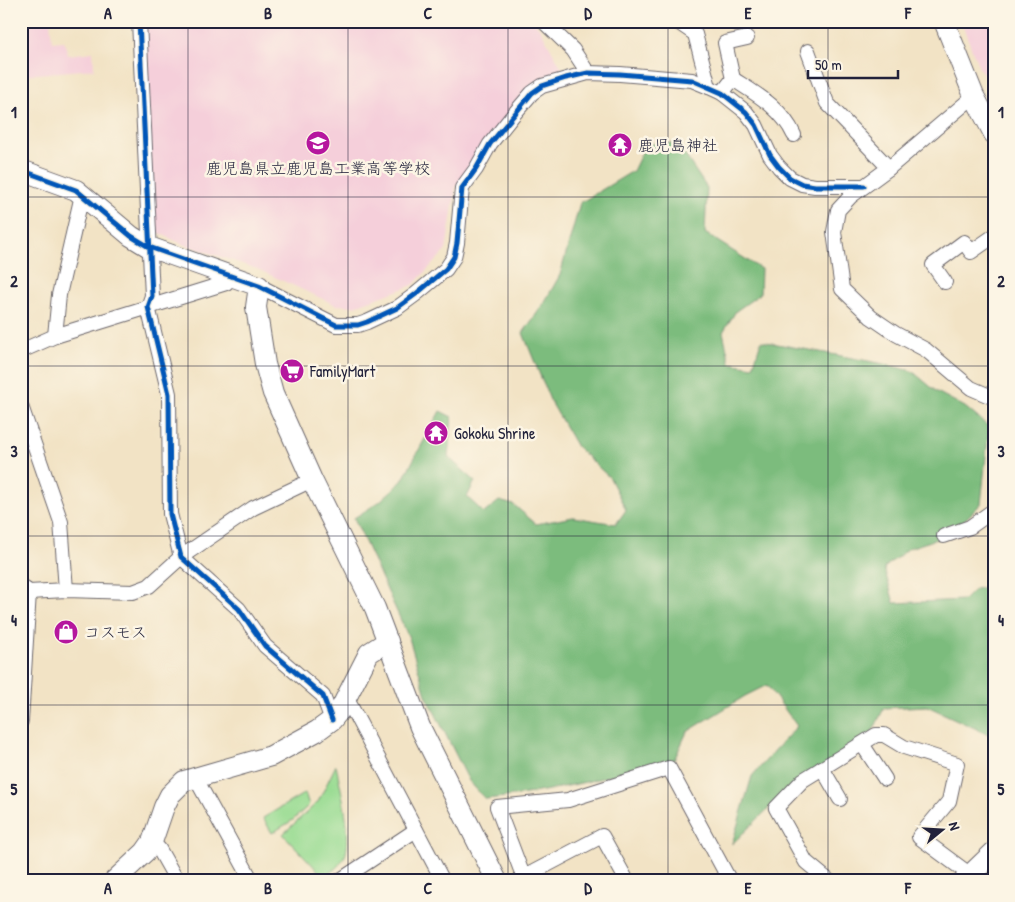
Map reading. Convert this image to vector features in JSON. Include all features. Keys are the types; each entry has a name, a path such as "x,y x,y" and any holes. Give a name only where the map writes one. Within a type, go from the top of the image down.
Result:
{"street":[{"path":"139,21 152,296 148,307 169,394 170,514 182,557 239,609 265,646 323,696 332,720"},
{"path":"543,21 574,50 588,73"},
{"path":"676,21 695,34 709,87"},
{"path":"944,21 974,96 994,134"},
{"path":"747,38 724,43 733,79 771,104 790,124 794,135"},
{"path":"808,51 828,103 889,168"},
{"path":"21,170 67,187 82,195 131,236 149,247 259,286 336,324 358,325 397,308 446,269 454,257 458,243 462,188 476,169 490,144 532,93 542,86 588,73 692,80 722,93 746,112 756,125 770,155 790,178 802,184 815,186 864,186"},
{"path":"722,93 733,79"},
{"path":"974,96 889,168 864,186 838,210 834,232 842,289 871,316 896,334 926,350 971,388 994,398"},
{"path":"55,336 59,295 82,195"},
{"path":"945,282 933,265 964,242 971,252 994,236"},
{"path":"21,351 55,336 226,283 232,276"},
{"path":"259,286 256,307 265,364 273,393 388,641 420,727 497,881"},
{"path":"971,388 994,387"},
{"path":"21,406 61,522 66,590"},
{"path":"21,721 25,589 133,592 149,586 182,557 254,508 312,480"},
{"path":"944,536 970,527 994,510"},
{"path":"114,881 145,852 152,842 170,795 184,781 271,756 317,731 332,720 347,699 369,653 388,641"},
{"path":"347,699 444,881"},
{"path":"829,881 806,862 776,808 803,780 876,735 884,735 904,747 957,764 949,801 919,837 966,878 994,852"},
{"path":"862,744 885,779"},
{"path":"627,881 602,836 524,879 498,807 568,800 669,768 730,881"},
{"path":"822,768 840,799"},
{"path":"195,777 252,881"},
{"path":"339,881 416,830"},
{"path":"152,842 159,849 177,881"}],"shaded area":[{"path":"21,21 50,21 52,42 64,41 68,55 93,52 94,69 25,75 25,152 21,151"},
{"name":"鹿児島県立鹿児島工業高等学校","path":"144,21 533,21 540,29 564,72 533,84 456,187 446,250 413,285 355,306 336,305 257,269 180,243 153,230"},
{"path":"961,21 994,21 994,91 979,68"}],"green space":[{"path":"677,143 707,188 705,233 761,269 760,294 736,311 723,332 730,363 753,367 761,341 912,371 937,392 965,407 989,427 981,504 949,535 909,548 884,568 894,603 964,600 975,589 994,586 994,737 927,706 884,708 873,731 770,807 732,844 752,776 797,726 767,685 745,696 687,732 674,760 604,778 533,793 485,799 469,781 426,695 409,638 354,518 379,502 402,481 440,411 452,417 448,457 475,481 467,497 484,513 499,501 514,505 536,524 573,517 616,524 626,510 610,478 577,447 550,400 523,333 544,303 560,275 580,203 633,171 646,144"},
{"path":"336,765 347,826 347,850 340,864 324,877 283,834 318,802"},
{"path":"305,793 309,805 293,820 272,833 263,818"}],"cycle path":[{"path":"139,21 152,296 148,307 169,394 170,514 181,557 239,609 265,646 323,696 332,720"},
{"path":"21,170 76,190 131,236 149,247 259,286 336,325 358,325 397,308 446,269 454,257 457,243 462,188 476,169 490,144 532,93 542,86 566,78 588,73 692,80 722,93 746,112 756,125 770,155 790,178 802,184 815,186 864,186"}],"place":[{"name":"鹿児島県立鹿児島工業高等学校","path":"318,143"},
{"name":"鹿児島神社","path":"620,145"},
{"name":"FamilyMart","path":"292,371"},
{"name":"Gokoku Shrine","path":"436,433"},
{"name":"コスモス","path":"66,632"}]}
